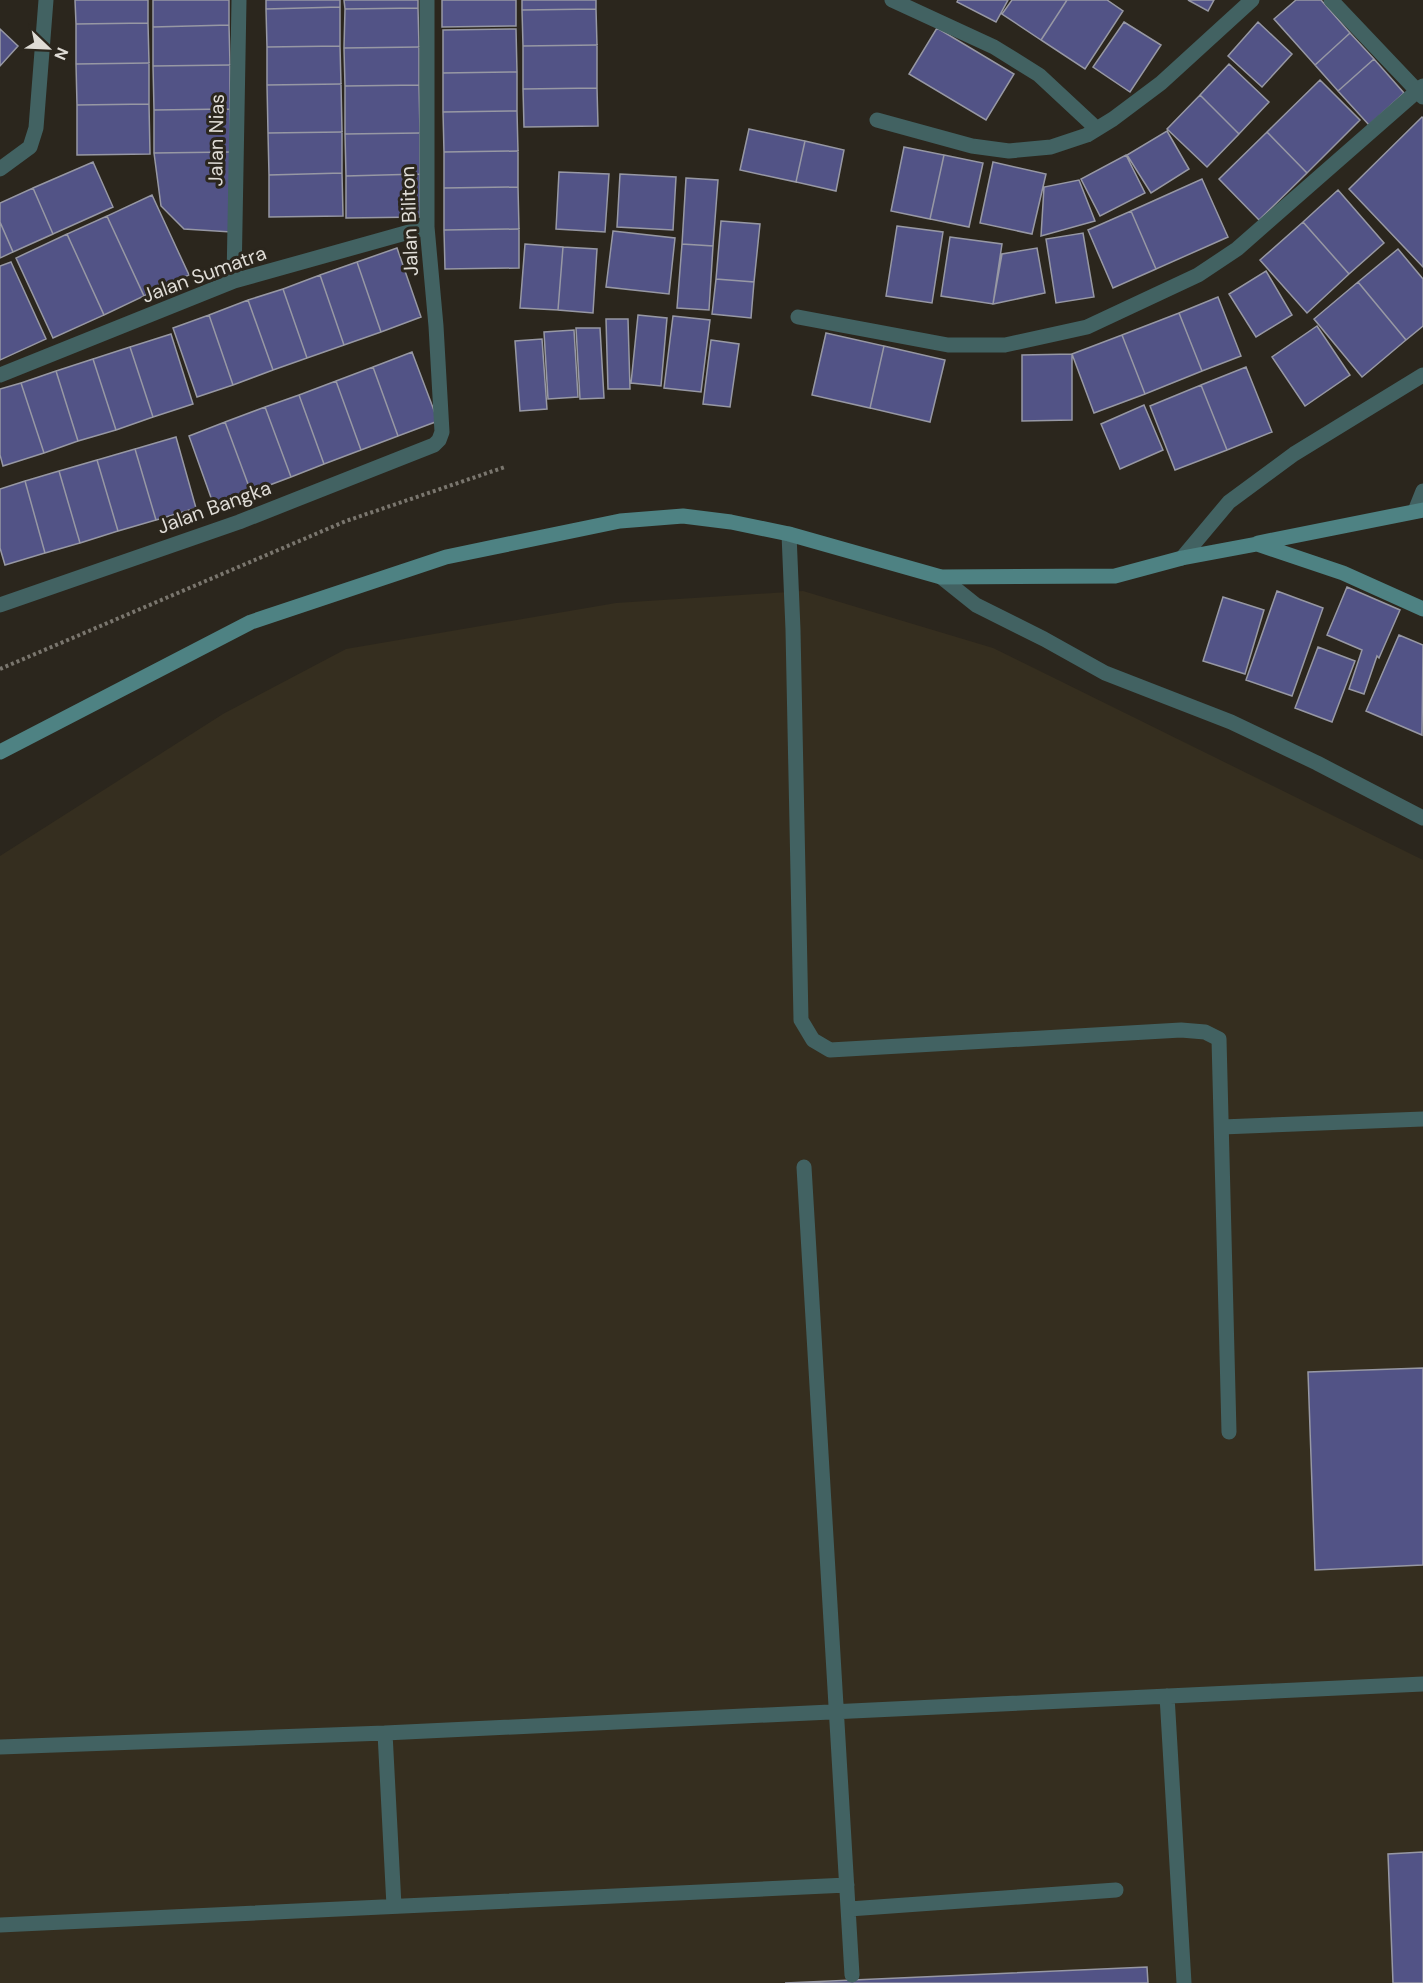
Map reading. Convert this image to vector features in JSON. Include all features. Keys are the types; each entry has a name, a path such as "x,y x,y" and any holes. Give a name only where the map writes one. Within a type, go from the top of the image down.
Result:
{"main road":[{"path":"0,752 251,622 446,557 620,521 683,516 731,522 789,534 940,577 1115,576 1182,558 1419,510"},
{"path":"1257,544 1344,573 1423,609"}],"street":[{"path":"0,169 30,147 36,128 46,0"},
{"name":"Jalan Nias","path":"234,281 239,0"},
{"name":"Jalan Biliton","path":"427,0 428,227 442,432 439,440"},
{"path":"892,0 1003,53 1039,75 1097,129"},
{"path":"877,120 972,146 1009,151 1051,147 1087,135 1161,83 1252,0"},
{"path":"798,317 948,345 1005,345 1087,327 1198,275 1238,249 1422,92 1331,0"},
{"name":"Jalan Sumatra","path":"0,375 234,281 428,227"},
{"path":"1182,558 1229,502 1294,454 1423,375"},
{"name":"Jalan Bangka","path":"0,605 239,522 434,445 439,440"},
{"path":"1419,510 1423,491"},
{"path":"789,534 801,1020 813,1040 830,1050 1181,1030 1206,1032 1219,1039 1229,1432"},
{"path":"940,577 976,605 1105,673 1231,722 1423,818"},
{"path":"1221,1127 1423,1119"},
{"path":"804,1167 852,1975"},
{"path":"0,1747 385,1733 1423,1684"},
{"path":"1167,1696 1184,1983"},
{"path":"385,1733 394,1906"},
{"path":"0,1924 847,1885"},
{"path":"849,1909 1116,1890"}],"path":[{"path":"0,669 346,521 505,467"}],"shaded area":[{"path":"803,591 993,648 1423,860 1423,1983 0,1983 0,856 223,714 346,649 616,603"}],"building":[{"path":"75,0 148,0 148,23 76,24"},
{"path":"153,0 229,0 229,25 153,27"},
{"path":"266,0 340,0 340,7 266,9"},
{"path":"344,0 418,0 418,8 345,9"},
{"path":"442,0 516,0 516,26 442,27"},
{"path":"522,0 596,0 596,9 522,10"},
{"path":"958,0 1008,0 996,22 957,2"},
{"path":"1012,0 1067,0 1041,40 1002,14"},
{"path":"1067,0 1107,0 1123,11 1085,69 1041,40"},
{"path":"1188,0 1214,0 1208,11"},
{"path":"1296,0 1321,0 1350,33 1315,65 1274,19"},
{"path":"340,7 340,46 267,47 266,9"},
{"path":"418,8 419,47 344,48 345,9"},
{"path":"596,9 597,45 523,46 522,10"},
{"path":"1124,22 1161,45 1130,92 1093,67"},
{"path":"1258,22 1292,54 1262,87 1228,56"},
{"path":"148,23 149,63 76,64 76,24"},
{"path":"229,25 230,65 153,66 153,27"},
{"path":"937,28 1014,74 986,120 909,74"},
{"path":"0,29 18,46 0,66"},
{"path":"516,29 517,72 443,73 443,30"},
{"path":"1350,33 1374,59 1338,91 1315,65"},
{"path":"597,45 597,88 523,89 523,46"},
{"path":"340,46 341,84 267,85 267,47"},
{"path":"419,47 419,85 345,86 344,48"},
{"path":"1374,59 1404,93 1369,125 1338,91"},
{"path":"149,63 149,104 77,105 76,64"},
{"path":"1229,64 1269,102 1239,134 1200,95"},
{"path":"230,65 230,109 154,110 153,66"},
{"path":"517,72 517,111 443,112 443,73"},
{"path":"1320,80 1360,120 1307,173 1267,132"},
{"path":"341,84 342,132 268,133 267,85"},
{"path":"419,85 420,133 345,134 345,86"},
{"path":"597,88 598,126 524,127 523,89"},
{"path":"1200,95 1239,134 1207,167 1167,129"},
{"path":"149,104 150,154 77,155 77,105"},
{"path":"230,109 231,152 154,153 154,110"},
{"path":"517,111 518,151 444,152 443,112"},
{"path":"1423,118 1423,267 1349,189"},
{"path":"749,129 805,141 796,182 740,170"},
{"path":"1167,131 1189,169 1151,193 1127,155"},
{"path":"342,132 342,173 269,175 268,133"},
{"path":"1267,132 1307,173 1259,220 1219,179"},
{"path":"420,133 420,174 346,176 345,134"},
{"path":"805,141 844,150 836,191 796,182"},
{"path":"904,147 944,155 930,219 891,211"},
{"path":"518,151 518,187 444,188 444,152"},
{"path":"231,152 231,232 184,229 161,206 154,153"},
{"path":"944,155 983,163 969,227 930,219"},
{"path":"1126,155 1145,193 1100,216 1081,179"},
{"path":"93,162 113,207 53,234 33,188"},
{"path":"993,162 1046,174 1032,234 980,223"},
{"path":"559,172 609,174 605,232 556,229"},
{"path":"342,173 343,216 269,217 269,175"},
{"path":"420,174 420,217 346,218 346,176"},
{"path":"620,174 676,177 673,230 617,227"},
{"path":"686,178 718,180 713,246 682,244"},
{"path":"1202,179 1228,237 1156,269 1131,211"},
{"path":"1079,180 1095,221 1041,236 1044,187"},
{"path":"518,187 519,229 444,230 444,188"},
{"path":"33,188 53,234 13,252 0,222 0,203"},
{"path":"1338,190 1384,243 1349,274 1303,222"},
{"path":"152,195 189,275 144,296 107,216"},
{"path":"1131,211 1156,269 1113,288 1088,230"},
{"path":"107,216 144,296 104,315 67,234"},
{"path":"721,221 760,224 754,282 716,279"},
{"path":"0,222 13,252 0,258"},
{"path":"1303,222 1349,274 1307,313 1260,260"},
{"path":"897,226 943,232 932,303 886,296"},
{"path":"519,229 519,268 445,269 444,230"},
{"path":"613,231 675,238 669,294 606,287"},
{"path":"1083,233 1094,297 1056,303 1046,239"},
{"path":"67,234 104,315 53,338 16,258"},
{"path":"950,237 1002,244 993,304 941,296"},
{"path":"525,244 563,247 558,310 520,308"},
{"path":"682,244 713,246 709,310 677,308"},
{"path":"563,247 597,249 593,313 558,310"},
{"path":"397,248 421,317 381,332 357,262"},
{"path":"1037,248 1045,293 993,304 1002,254"},
{"path":"1398,249 1423,279 1423,326 1406,340 1358,282"},
{"path":"11,262 46,339 0,360 0,266"},
{"path":"357,262 381,332 344,345 320,275"},
{"path":"1266,271 1292,315 1256,337 1229,294"},
{"path":"320,275 344,345 307,358 283,289"},
{"path":"716,279 754,282 751,318 712,314"},
{"path":"1358,282 1406,340 1362,377 1314,319"},
{"path":"283,289 307,358 273,370 248,300"},
{"path":"1218,297 1241,356 1202,371 1179,313"},
{"path":"248,300 273,370 233,385 209,315"},
{"path":"1179,313 1202,371 1145,394 1122,335"},
{"path":"209,315 233,385 197,397 173,328"},
{"path":"638,315 667,318 661,386 631,383"},
{"path":"673,316 710,320 701,392 664,388"},
{"path":"606,319 628,319 630,389 608,389"},
{"path":"1317,326 1350,375 1305,406 1272,357"},
{"path":"576,328 600,328 604,398 580,399"},
{"path":"574,330 578,397 548,399 544,332"},
{"path":"826,333 884,346 870,408 812,395"},
{"path":"171,334 193,404 153,417 130,347"},
{"path":"1122,335 1145,394 1094,413 1072,354"},
{"path":"542,339 547,409 520,411 515,341"},
{"path":"711,340 739,344 730,407 703,404"},
{"path":"884,346 945,360 930,422 870,408"},
{"path":"130,347 153,417 116,430 93,359"},
{"path":"412,352 438,421 398,436 373,367"},
{"path":"1072,354 1072,420 1022,421 1022,355"},
{"path":"93,359 116,430 78,441 56,371"},
{"path":"373,367 398,436 361,450 336,381"},
{"path":"1246,367 1272,432 1227,450 1201,385"},
{"path":"56,371 78,441 44,453 21,383"},
{"path":"336,381 361,450 324,464 299,395"},
{"path":"21,383 44,453 3,466 0,455 0,389"},
{"path":"1201,385 1227,450 1175,470 1150,406"},
{"path":"299,395 324,464 291,477 265,407"},
{"path":"1144,405 1163,450 1120,469 1101,424"},
{"path":"265,407 291,477 251,492 225,422"},
{"path":"225,422 251,492 214,506 189,436"},
{"path":"176,437 196,508 156,520 135,449"},
{"path":"135,449 156,520 118,531 97,460"},
{"path":"97,460 118,531 80,543 59,471"},
{"path":"59,471 80,543 45,553 25,481"},
{"path":"25,481 45,553 5,565 0,548 0,489"},
{"path":"1347,587 1400,610 1379,658 1377,656 1364,694 1349,689 1362,650 1327,635"},
{"path":"1277,591 1323,608 1292,696 1246,680"},
{"path":"1223,597 1264,610 1245,674 1203,661"},
{"path":"1399,635 1423,645 1422,735 1366,711"},
{"path":"1318,647 1355,661 1332,722 1295,708"},
{"path":"1423,1368 1423,1565 1315,1570 1308,1372"},
{"path":"1423,1852 1423,1983 1393,1983 1388,1854"},
{"path":"1147,1967 1148,1983 785,1983"}]}
